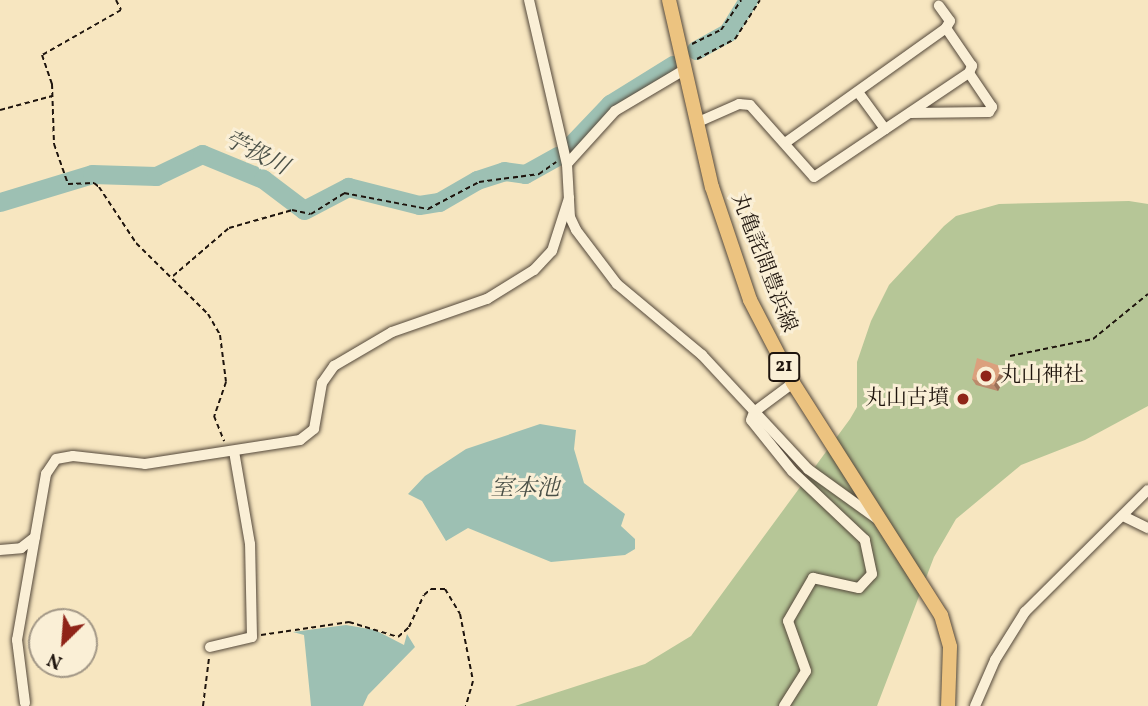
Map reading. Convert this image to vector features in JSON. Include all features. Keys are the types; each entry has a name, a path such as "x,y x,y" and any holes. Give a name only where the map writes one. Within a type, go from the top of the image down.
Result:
{"main road":[{"name":"丸亀詫間豊浜線","path":"669,0 688,65 696,123 732,251 761,323 793,383 928,591 947,631 951,683 948,706"}],"street":[{"path":"530,0 565,160 576,230 617,284 702,355 808,469 885,524"},
{"path":"785,143 946,28 950,21 939,6"},
{"path":"696,123 739,104 750,105 814,177 969,73 972,66 946,28"},
{"path":"565,160 615,111 688,65"},
{"path":"909,114 989,112 992,107 969,73"},
{"path":"858,92 886,129"},
{"path":"25,703 17,640 50,465 73,456 145,464 300,440 318,420 322,383 334,366 391,332 486,299 534,270 552,251 569,198"},
{"path":"784,706 806,671 788,621 813,578 859,588 872,574 865,540 792,471 751,420 754,411 793,383"},
{"path":"210,647 252,637 250,544 231,451"},
{"path":"975,706 989,671 1025,612 1148,490"},
{"path":"1123,516 1148,528"},
{"path":"0,550 21,548 35,537"}],"path":[{"path":"116,0 121,10 42,55 52,96 54,144 62,174 68,184 94,183 99,187 136,243 208,314 220,335 226,382 214,416 231,451"},
{"path":"689,45 722,30 741,0"},
{"path":"688,65 735,39 760,0"},
{"path":"0,110 52,96"},
{"path":"172,277 229,228 292,210 311,214 344,194 428,209 479,182 539,174 565,160"},
{"path":"1010,356 1093,339 1148,294"},
{"path":"252,637 349,622 398,637 409,627 424,595 431,589 445,589 460,614 473,681 466,706"},
{"path":"203,706 210,647"}],"green space":[{"path":"1129,201 1148,204 1148,406 1085,440 1021,465 956,519 934,557 877,706 515,706 645,664 691,636 857,407 857,362 871,321 889,285 956,216 999,204"}],"water":[{"name":"室本池","path":"540,424 576,430 574,449 584,483 625,514 621,526 635,539 635,549 625,555 551,562 468,528 446,541 422,501 408,494 425,476 466,449"},
{"path":"346,625 375,630 404,645 407,634 415,647 368,695 363,706 311,706 304,635 293,632"}],"building":[{"path":"977,358 1003,367 994,385 972,379"}],"waterway":[{"name":"苧扱川","path":"696,50 728,32 748,0"},
{"name":"苧扱川","path":"571,145 610,104 673,65"},
{"name":"苧扱川","path":"0,202 92,174 156,176 202,154 263,179 304,210 348,187 419,205 439,202 477,180 504,171 525,174 557,156"}],"place":[{"name":"丸山神社","path":"986,376"},
{"name":"丸山古墳","path":"963,399"}]}
